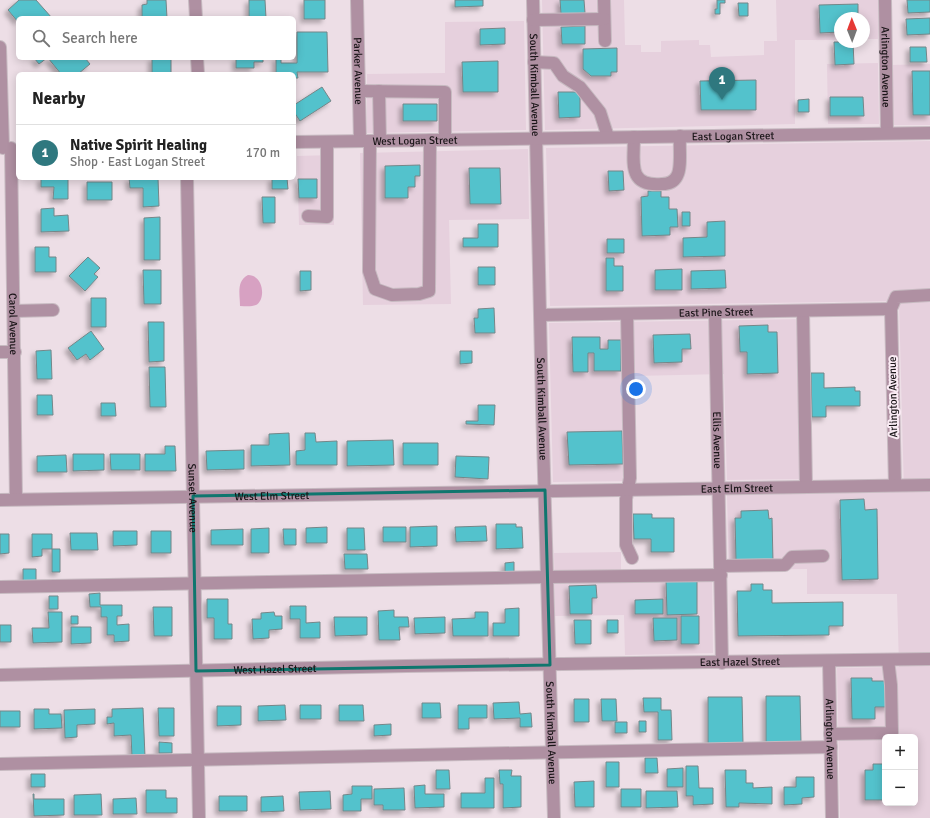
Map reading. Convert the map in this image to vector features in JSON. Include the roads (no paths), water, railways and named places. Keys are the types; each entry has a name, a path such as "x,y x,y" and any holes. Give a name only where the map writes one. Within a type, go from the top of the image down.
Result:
{"street":[{"path":"195,0 196,16"},
{"name":"Parker Avenue","path":"357,0 360,91 370,141"},
{"name":"South Kimball Avenue","path":"533,0 554,818"},
{"path":"604,0 605,41"},
{"name":"Arlington Avenue","path":"885,0 887,134"},
{"path":"533,20 604,19"},
{"name":"Carol Avenue","path":"0,47 8,148 14,311 16,499"},
{"path":"197,60 198,72"},
{"path":"534,62 554,63 563,76 580,87 600,112 608,137"},
{"path":"360,91 445,92 445,140"},
{"path":"379,91 370,141 369,271 375,289 392,295 419,294 429,291 430,140"},
{"name":"East Logan Street","path":"536,138 930,133"},
{"path":"634,137 634,167 636,175 640,181 647,184 657,185 668,184 675,180 678,174 680,136"},
{"name":"West Logan Street","path":"296,142 536,138"},
{"path":"308,216 327,216 327,142"},
{"name":"Sunset Avenue","path":"187,180 199,818"},
{"path":"891,309 896,297 930,295"},
{"name":"Arlington Avenue","path":"891,309 895,485"},
{"name":"East Pine Street","path":"541,315 891,309"},
{"path":"14,311 53,310"},
{"path":"803,311 806,487"},
{"name":"Ellis Avenue","path":"715,312 722,663"},
{"path":"627,314 630,478 626,499 626,545 632,558"},
{"path":"0,352 15,352"},
{"name":"East Elm Street","path":"545,490 719,489 930,485"},
{"name":"West Elm Street","path":"0,500 545,490"},
{"path":"0,587 721,571 785,565 792,557 823,556"},
{"name":"East Hazel Street","path":"550,665 930,659"},
{"path":"830,734 892,733 891,685 888,660"},
{"name":"Arlington Avenue","path":"829,661 832,818"},
{"name":"West Hazel Street","path":"0,675 550,665"},
{"path":"0,764 198,758 831,747"}],"place":[{"name":"Native Spirit Healing","path":"722,100"}]}
